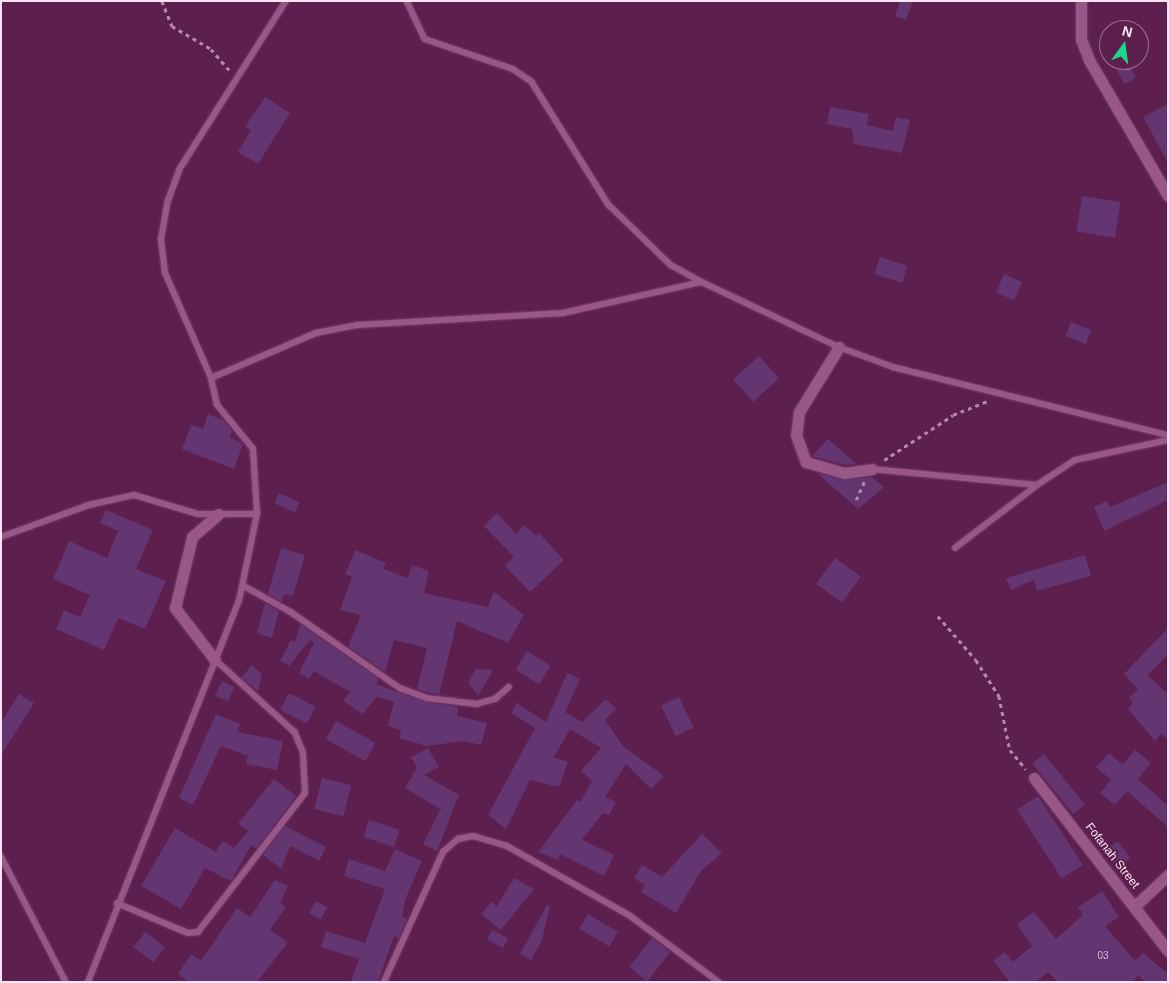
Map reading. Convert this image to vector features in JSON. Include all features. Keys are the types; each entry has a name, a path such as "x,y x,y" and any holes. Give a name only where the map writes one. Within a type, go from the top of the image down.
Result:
{"street":[{"path":"1082,1 1081,39 1089,60 1168,196"},
{"path":"839,348 799,412 796,435 806,462 844,473 872,469"},
{"path":"215,660 175,608 192,537 218,514"},
{"name":"Fofanah Street","path":"1034,778 1168,951"},
{"path":"1134,907 1168,876"}],"lane":[{"path":"88,982 117,903 244,586 256,514 253,449 217,405 212,378 165,273 161,239 168,201 179,170 286,1"},
{"path":"407,1 425,39 513,69 532,82 609,205 672,265 702,282 839,348 1000,395 1168,435"},
{"path":"212,378 324,331 357,325 563,313 702,282"},
{"path":"955,548 1036,485 1075,460 1168,440"},
{"path":"872,469 1036,485"},
{"path":"1,537 89,505 134,495 176,509 218,514 256,514"},
{"path":"244,586 291,612 400,688 427,698 477,704 496,699 509,687"},
{"path":"117,903 188,933 198,932 305,794 303,753 295,733 215,660"},
{"path":"384,982 443,852 473,836 507,846 629,914 719,982"},
{"path":"1,856 66,982"}],"path":[{"path":"162,1 172,26 211,50 235,74"},
{"path":"856,500 872,469 953,415 1000,395"},
{"path":"938,616 976,660 999,696 1010,750 1034,778"}],"building":[{"path":"900,1 913,1 906,20 895,16"},
{"path":"1117,70 1132,70 1136,78 1124,84"},
{"path":"265,97 290,113 258,164 238,152 251,130 245,127"},
{"path":"1168,104 1168,163 1143,117"},
{"path":"830,107 869,114 867,125 893,131 896,117 910,120 902,153 854,144 852,129 827,124"},
{"path":"1082,196 1121,202 1115,238 1076,232"},
{"path":"880,257 908,266 902,283 874,274"},
{"path":"1004,274 1022,282 1014,300 996,292"},
{"path":"1071,322 1091,330 1086,344 1065,336"},
{"path":"759,356 779,378 753,402 733,379"},
{"path":"208,414 223,420 232,431 230,437 243,444 234,469 182,449 191,425 203,429"},
{"path":"828,439 857,464 845,465 812,456"},
{"path":"817,473 845,480 872,477 884,487 858,509"},
{"path":"1168,482 1168,500 1104,531 1094,507 1107,501 1110,507"},
{"path":"279,493 300,503 295,513 274,503"},
{"path":"106,510 153,530 136,569 166,581 145,629 118,618 104,650 56,629 64,610 80,617 90,595 53,579 69,541 107,558 118,531 100,523"},
{"path":"497,513 516,534 524,525 536,536 539,533 564,560 530,592 505,566 514,557 484,526"},
{"path":"281,548 305,555 293,596 284,594 282,602 268,594"},
{"path":"356,550 386,563 383,569 408,578 412,565 429,571 424,593 488,607 494,592 524,615 508,643 457,621 439,695 417,689 427,648 394,640 385,672 348,646 361,615 340,610 352,577 345,574"},
{"path":"1085,555 1091,576 1037,591 1034,580 1011,590 1006,578"},
{"path":"835,558 861,577 842,603 816,584"},
{"path":"265,603 279,611 272,638 257,633"},
{"path":"300,624 379,679 376,684 426,702 458,707 457,716 487,723 481,745 464,741 427,746 399,738 401,730 388,726 394,702 376,697 363,714 343,701 350,692 314,671 309,679 299,673 314,643 310,640 289,666 280,661 291,640 295,642"},
{"path":"1168,628 1168,655 1147,675 1168,694 1168,740 1161,734 1155,741 1128,709 1133,703 1129,698 1138,689 1124,674"},
{"path":"527,651 551,666 539,684 515,670"},
{"path":"252,665 262,674 258,691 241,678"},
{"path":"476,669 493,670 478,696 468,682"},
{"path":"567,673 580,679 565,712 582,722 606,699 616,709 605,720 623,746 664,776 651,789 626,764 605,797 616,802 609,815 603,813 582,840 614,855 604,876 560,854 558,860 538,852 577,800 580,802 592,781 581,771 601,748 570,729 554,757 568,762 559,787 530,780 506,829 488,815 535,728 511,713 517,703 546,722"},
{"path":"222,681 235,687 228,701 215,696"},
{"path":"289,693 316,707 307,724 280,710"},
{"path":"19,694 34,703 1,755 1,723"},
{"path":"679,697 694,728 676,736 661,706"},
{"path":"216,714 240,724 237,732 283,741 277,770 246,764 248,756 221,746 193,805 179,798"},
{"path":"336,721 375,743 365,761 326,739"},
{"path":"428,748 439,767 424,775 459,795 437,851 423,844 440,810 447,813 405,788 417,768 411,757"},
{"path":"1135,750 1151,763 1138,779 1168,806 1168,827 1127,791 1115,805 1100,793 1111,780 1096,767 1109,753 1123,765"},
{"path":"1044,754 1085,805 1073,814 1032,763"},
{"path":"322,778 351,785 343,816 314,809"},
{"path":"274,779 296,796 256,849 251,845 231,881 205,868 181,909 141,886 175,828 216,852 222,841 234,848 248,831 238,824"},
{"path":"1038,796 1083,865 1062,878 1017,810"},
{"path":"369,820 399,830 394,847 363,837"},
{"path":"285,826 326,847 319,861 290,846 281,869 263,855"},
{"path":"702,834 722,853 701,871 676,913 641,892 645,885 634,878 642,865 662,877"},
{"path":"1118,841 1130,858 1117,867 1105,850"},
{"path":"395,849 422,861 405,900 402,917 407,919 399,938 394,936 378,982 351,982 359,959 321,947 326,931 365,943 385,889 344,876 349,859 385,871"},
{"path":"514,878 534,889 501,930 481,914 491,902 497,906"},
{"path":"275,880 288,886 280,903 286,907 270,930 288,942 257,982 189,982 178,974 191,954 201,961 237,908 250,917"},
{"path":"1102,891 1119,917 1105,926 1135,961 1143,953 1168,974 1168,982 1146,982 1138,975 1133,982 1058,982 1048,972 1036,982 1010,982 993,961 1005,952 1013,962 1032,946 1017,924 1034,912 1056,939 1083,915 1078,907"},
{"path":"316,901 327,907 321,920 309,913"},
{"path":"547,905 550,906 542,940 531,960 520,954"},
{"path":"588,914 618,932 609,947 579,929"},
{"path":"492,930 508,938 503,948 487,940"},
{"path":"145,932 165,947 154,962 134,947"},
{"path":"652,938 670,952 647,981 629,967"}]}
